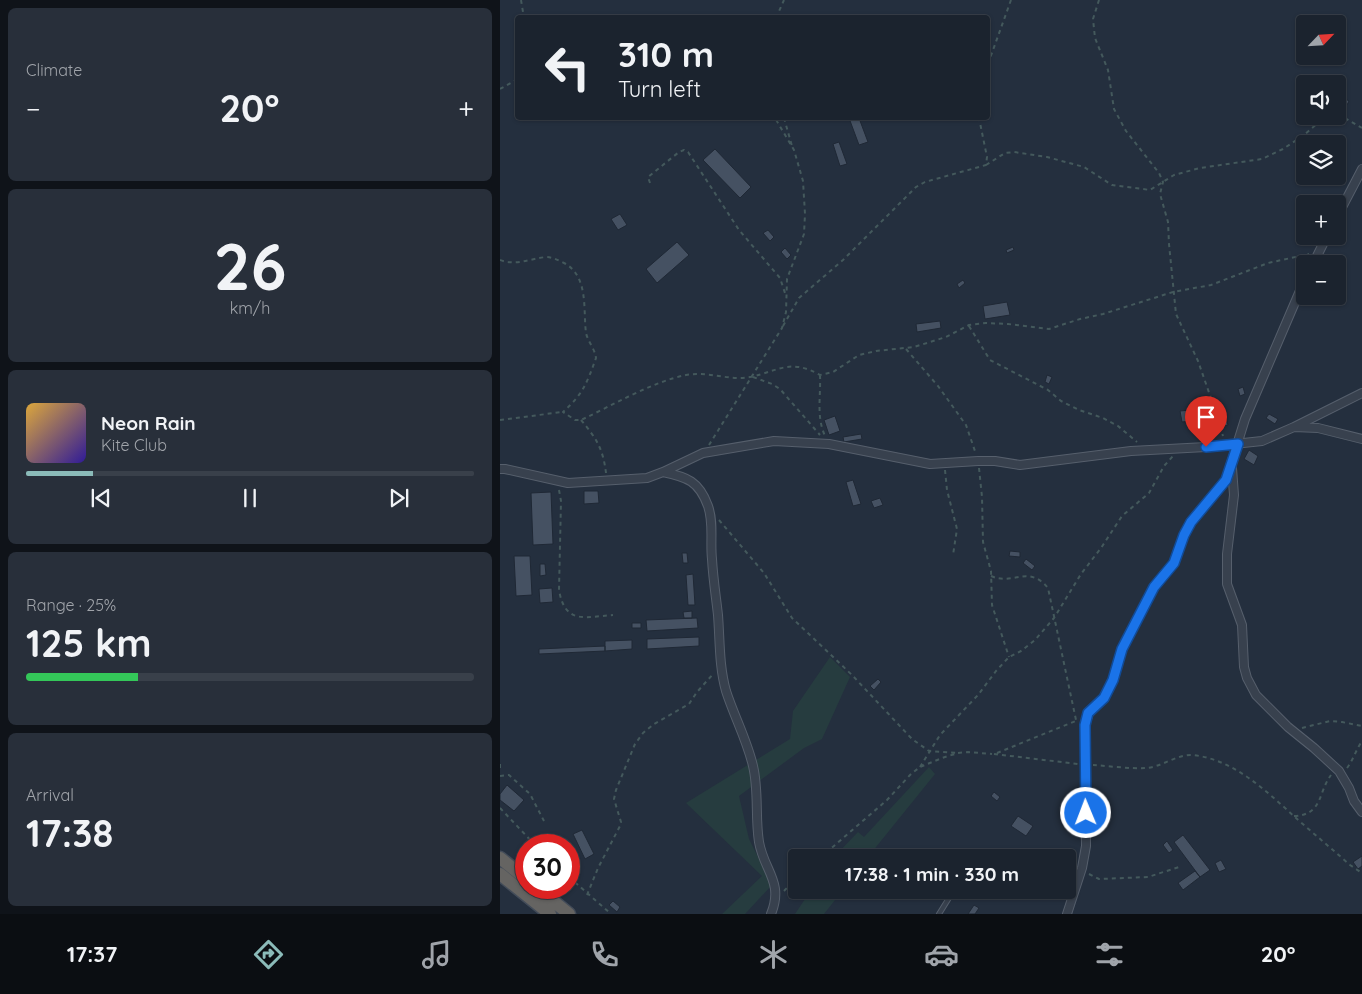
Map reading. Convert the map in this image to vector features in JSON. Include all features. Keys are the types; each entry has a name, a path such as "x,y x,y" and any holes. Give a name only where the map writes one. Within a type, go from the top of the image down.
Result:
{"highway":[{"path":"500,858 515,870"},
{"path":"500,874 550,914"},
{"path":"551,899 569,914"}],"street":[{"path":"1346,200 1362,169"},
{"path":"1318,255 1322,245"},
{"path":"1067,914 1086,846 1085,725 1088,713 1104,698 1113,680 1122,649 1154,587 1174,563 1191,522 1226,480 1245,419 1296,300"},
{"path":"500,469 568,483 647,478 704,453 774,441 829,444 930,464 995,461 1020,465 1146,450 1262,441 1362,393"},
{"path":"1294,427 1318,428 1362,440"},
{"path":"1231,465 1234,495 1227,554 1227,584 1242,625 1244,667 1256,695 1338,772 1362,812"},
{"path":"663,472 693,481 709,507 712,530 711,557 718,617 719,657 726,690 753,765 760,843 774,878 776,897 771,914"}],"lane":[{"path":"939,914 948,899"}],"path":[{"path":"521,0 524,15"},
{"path":"777,15 784,0"},
{"path":"990,58 1011,0"},
{"path":"1099,0 1093,19 1095,38 1108,70 1114,109 1126,131 1159,172 1163,182 1160,194 1168,222 1176,314 1198,360 1225,445"},
{"path":"500,89 515,80"},
{"path":"1346,119 1362,128"},
{"path":"776,120 794,150"},
{"path":"782,328 786,312 787,279 804,234 805,214 803,181 785,120"},
{"path":"979,120 987,157 986,164"},
{"path":"704,453 800,298 843,260 916,187 925,182 986,164 1005,153 1014,152 1047,157 1084,167 1112,185 1150,190 1174,175 1200,168 1262,159 1283,149 1316,125"},
{"path":"650,183 648,177 679,152 684,150 688,152 739,230 780,278 786,296"},
{"path":"563,412 575,420 581,420 664,382 687,375 706,374 741,378 752,377 781,367 798,366 820,375 833,372 859,355 906,348 946,338 968,324 1008,324 1049,329 1173,292 1211,285 1268,263 1319,252"},
{"path":"500,260 514,263 546,257 554,258 572,268 580,283 585,301 586,335 596,358 585,387 574,402 563,412 500,420"},
{"path":"968,324 990,360 1048,390 1061,401 1118,426 1146,450"},
{"path":"906,348 938,386 966,425 978,461 982,497 982,542 991,571 992,605 1009,657"},
{"path":"820,375 818,410 821,427 829,444"},
{"path":"752,377 780,389 829,444"},
{"path":"581,420 595,437 601,448 604,456 607,481"},
{"path":"920,767 940,735 978,695 996,671 1009,657 1022,651 1035,640 1054,618 1081,574 1122,516 1149,493 1164,466 1185,448"},
{"path":"944,463 947,490 957,529 953,555"},
{"path":"549,479 560,491 559,590 565,609 572,615 582,618 613,615"},
{"path":"709,507 764,573 792,618 852,675 912,739 930,751 994,754 1085,765 1146,768 1158,766 1185,756 1201,757 1218,762 1242,773 1268,793 1350,865 1362,873"},
{"path":"991,576 997,579 1032,576 1043,582 1048,588 1076,721"},
{"path":"587,895 598,868 620,826 621,822 614,799 635,744 643,732 654,724 690,704 697,692 714,674 719,657"},
{"path":"994,754 1076,721 1088,713"},
{"path":"1288,727 1298,729 1330,721 1362,726"},
{"path":"1294,816 1302,816 1312,810 1319,802 1330,776 1348,768 1356,749 1362,741"},
{"path":"830,849 887,800 920,767 958,753"},
{"path":"500,764 500,771"},
{"path":"500,776 509,775 530,794 544,820"},
{"path":"500,808 525,834"},
{"path":"1079,876 1084,872 1099,879 1148,877 1179,867"},
{"path":"776,897 788,886"},
{"path":"580,888 611,914"}],"green space":[{"path":"830,657 850,677 822,739 804,748 739,796 749,839 772,885 745,914 722,914 762,876 686,803 790,739 793,711"},
{"path":"929,767 935,774 874,849 842,849 858,832 864,837"},
{"path":"805,899 836,899 824,914 795,914"}],"building":[{"path":"850,120 860,120 868,142 859,145"},
{"path":"839,142 847,164 840,166 833,144"},
{"path":"715,149 751,187 740,198 703,160"},
{"path":"620,214 627,225 618,230 611,219"},
{"path":"768,230 774,237 770,241 763,233"},
{"path":"677,242 689,255 657,283 646,269"},
{"path":"1013,247 1014,250 1007,253 1006,250"},
{"path":"785,248 791,255 787,259 781,252"},
{"path":"963,280 965,283 959,288 957,284"},
{"path":"1007,302 1010,315 985,319 983,306"},
{"path":"940,321 941,328 917,332 916,324"},
{"path":"1047,375 1052,377 1049,384 1045,382"},
{"path":"1243,387 1245,394 1240,396 1238,389"},
{"path":"1190,410 1191,421 1182,422 1180,411"},
{"path":"1269,414 1278,419 1275,424 1266,418"},
{"path":"1225,415 1228,425 1224,426 1220,417"},
{"path":"835,416 840,431 829,435 824,420"},
{"path":"861,434 862,439 844,442 843,437"},
{"path":"1249,450 1258,456 1254,465 1244,459"},
{"path":"853,480 861,504 853,506 846,482"},
{"path":"584,491 598,491 599,503 584,504"},
{"path":"551,492 553,544 533,545 531,493"},
{"path":"880,498 883,505 874,508 871,501"},
{"path":"1010,551 1020,552 1020,557 1009,556"},
{"path":"682,553 687,553 688,563 683,563"},
{"path":"514,556 530,556 532,595 516,596"},
{"path":"1026,559 1035,566 1032,570 1023,563"},
{"path":"540,564 545,564 546,575 540,576"},
{"path":"693,574 695,605 688,605 686,575"},
{"path":"552,588 553,602 540,603 539,589"},
{"path":"692,611 692,618 684,618 683,612"},
{"path":"697,618 698,628 647,631 646,620"},
{"path":"632,623 641,623 641,628 632,628"},
{"path":"699,637 699,646 647,649 647,639"},
{"path":"632,640 632,649 605,651 605,641"},
{"path":"605,646 605,651 539,654 539,649"},
{"path":"878,679 881,682 874,690 870,686"},
{"path":"507,785 524,800 514,811 500,800 500,794"},
{"path":"994,792 1000,797 997,801 991,796"},
{"path":"1018,816 1033,826 1026,836 1011,826"},
{"path":"582,830 594,854 585,859 580,849 580,834 573,834"},
{"path":"1183,835 1210,870 1200,877 1174,842"},
{"path":"1167,841 1173,850 1169,853 1163,845"},
{"path":"1362,856 1362,866 1358,869 1353,862"},
{"path":"1221,860 1226,869 1219,872 1215,863"},
{"path":"1195,871 1200,877 1183,890 1178,883"},
{"path":"613,901 620,907 617,912 609,905"},
{"path":"974,905 979,908 975,914 968,914"}],"route":[{"path":"1086,813 1084,743 1088,713 1104,698 1113,680 1122,649 1154,587 1174,563 1191,522 1226,480 1238,444 1206,447"}]}
